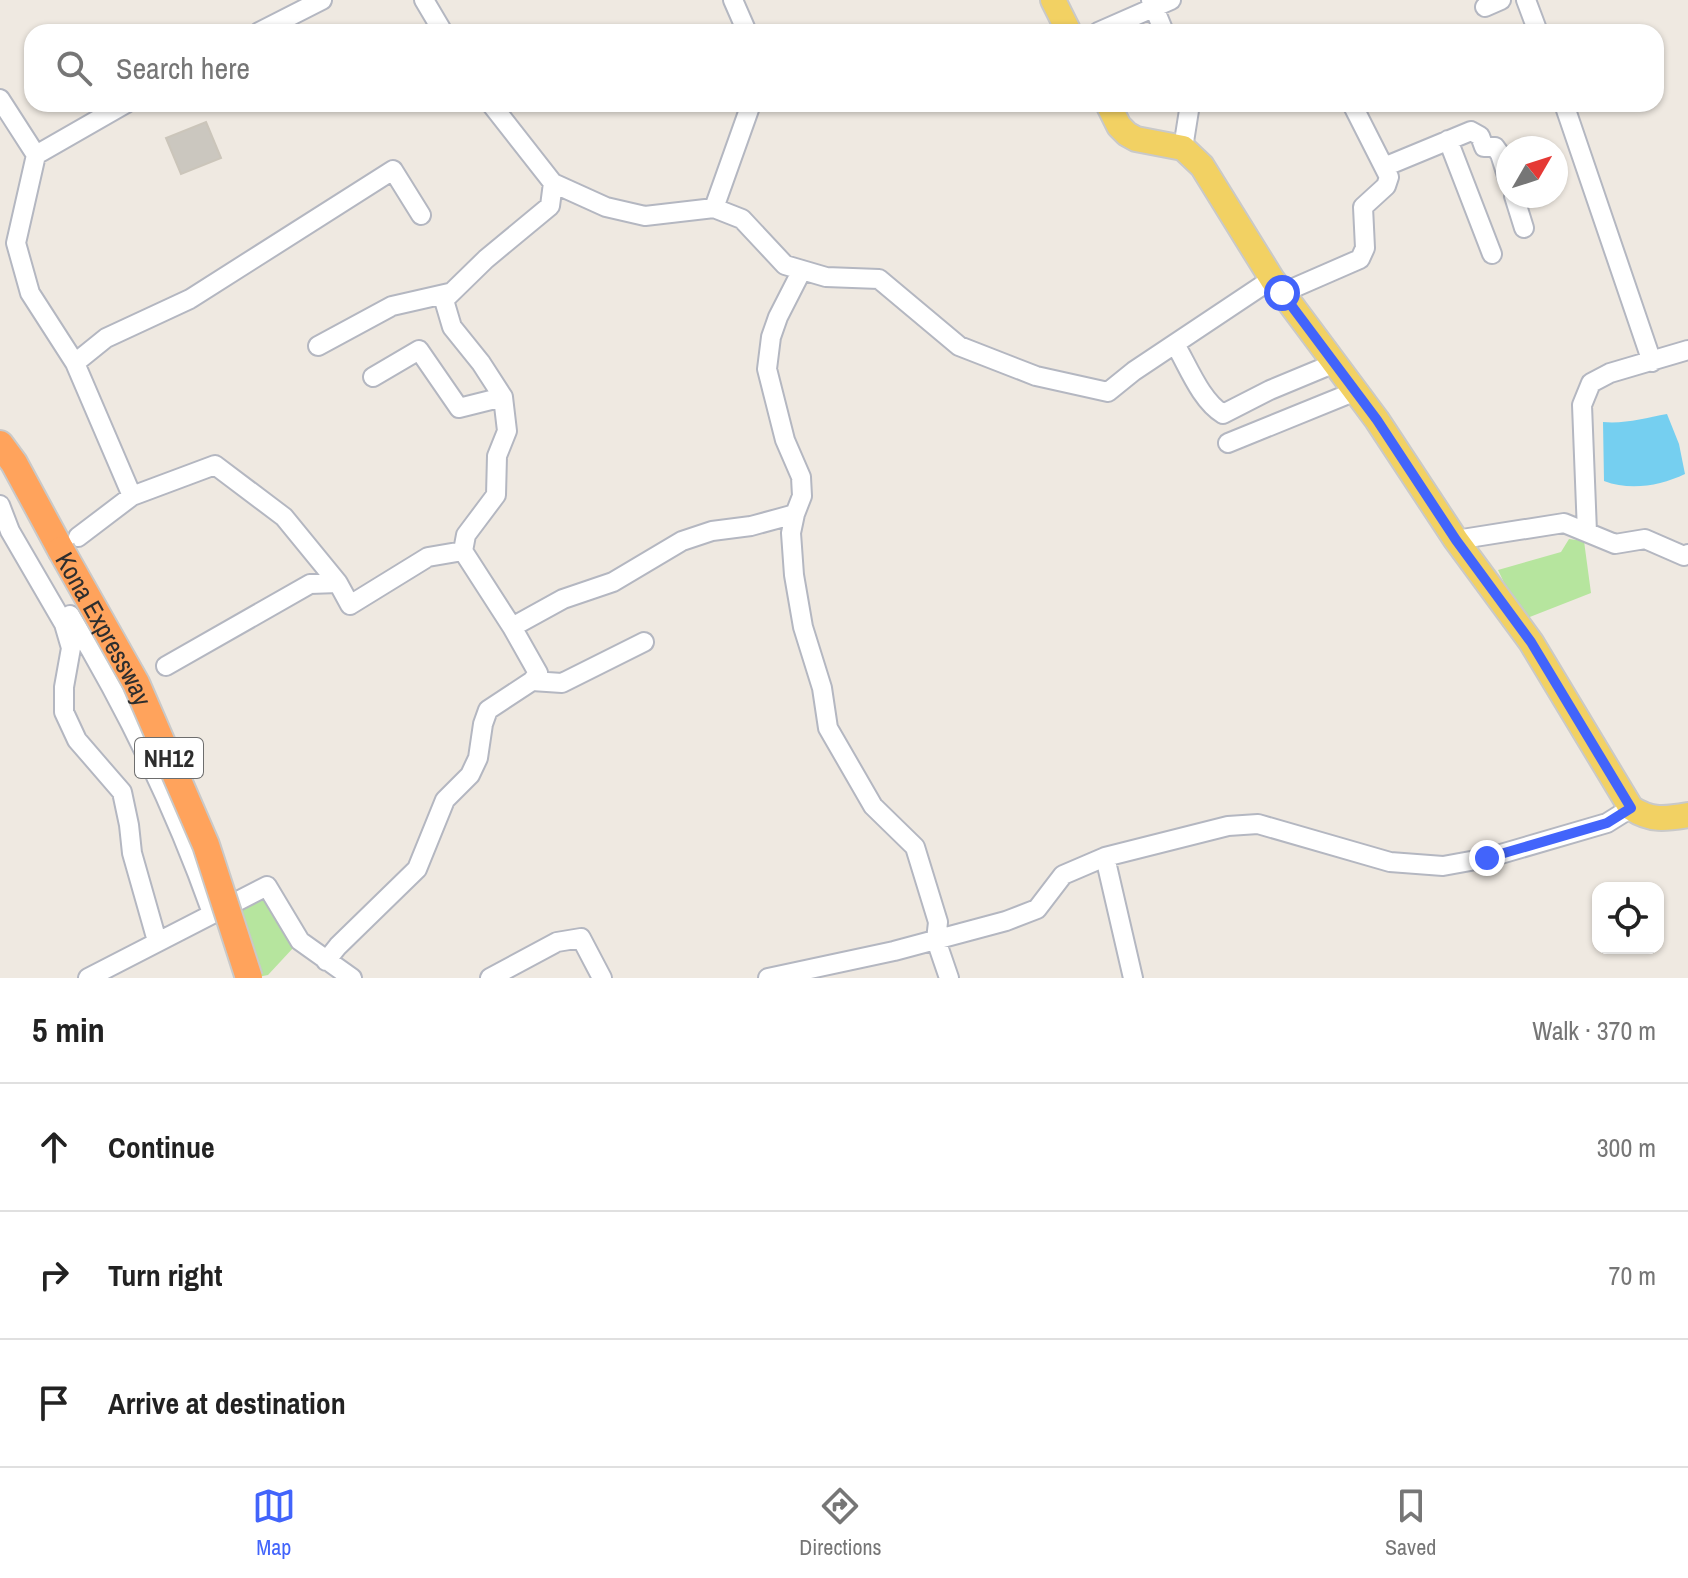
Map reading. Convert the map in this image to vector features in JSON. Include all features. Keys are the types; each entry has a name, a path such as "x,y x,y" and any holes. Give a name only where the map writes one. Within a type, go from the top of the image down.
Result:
{"highway":[{"name":"Kona Expressway","path":"0,444 14,463 136,683 206,845 249,978"},
{"name":"Kona Expressway","path":"0,469 38,508"}],"main road":[{"path":"1053,0 1065,24"},
{"path":"1112,112 1127,134 1136,139 1183,148 1202,166 1277,286 1356,391 1456,540 1531,642 1631,808 1657,820 1688,815"}],"street":[{"path":"275,24 322,0"},
{"path":"424,0 438,24"},
{"path":"733,0 744,24"},
{"path":"1113,24 1152,4 1171,0"},
{"path":"1526,0 1535,24"},
{"path":"1152,4 1161,24"},
{"path":"0,99 36,155 16,243 30,293 75,363 132,496"},
{"path":"36,155 111,112"},
{"path":"497,112 553,183 606,207 645,216 714,208 742,219 785,265 826,277 879,279 959,346 1036,376 1108,392 1175,344 1277,286 1360,259 1365,248 1363,207 1386,186 1389,177 1356,112"},
{"path":"714,208 748,112"},
{"path":"1183,148 1189,112"},
{"path":"1567,112 1652,362"},
{"path":"1384,167 1471,131 1480,136 1484,147 1496,148"},
{"path":"1448,140 1492,254"},
{"path":"75,363 106,338 190,299 393,170 421,215"},
{"path":"326,961 417,869 445,800 470,775 478,758 488,710 532,681 538,673 463,551 466,535 496,495 497,456 507,431 503,397 452,327 444,300 550,206 553,183"},
{"path":"1518,208 1524,228"},
{"path":"802,270 774,327 767,369 785,440 801,477 802,496 791,533 803,627 822,688 828,728 873,806 915,847 938,922 936,940 949,978"},
{"path":"318,346 392,306 449,293"},
{"path":"1175,344 1214,409 1223,414 1335,363"},
{"path":"373,377 419,350 459,408 503,397"},
{"path":"1587,532 1582,405 1591,383 1610,373 1688,350"},
{"path":"1228,443 1356,391"},
{"path":"78,537 132,496 215,465 284,517 338,583 350,605 428,557 463,551"},
{"path":"2,510 46,575 116,695 175,815 212,913"},
{"path":"2,510 10,531 70,639 64,712 77,740 122,792 132,853 157,941"},
{"path":"512,627 563,599 613,582 682,541 712,531 751,526 795,514"},
{"path":"1456,540 1564,523 1615,544 1645,539 1684,556 1688,554"},
{"path":"166,666 310,584 338,583"},
{"path":"532,681 562,683 644,642"},
{"path":"768,978 1006,921 1037,909 1063,875 1105,857 1228,826 1258,824 1390,862 1443,866 1487,858 1607,823 1631,808"},
{"path":"1105,857 1133,978"},
{"path":"88,978 267,886 300,941 352,978"},
{"path":"490,978 557,942 581,938 602,978"}],"green space":[{"path":"1569,539 1584,541 1591,593 1522,620 1498,570 1561,552"},
{"path":"263,899 294,947 268,975 252,978 231,909"}],"water":[{"path":"1667,414 1679,444 1685,474 1645,486 1624,486 1604,481 1603,422"}],"building":[{"path":"206,122 221,158 181,174 166,138"}],"route":[{"path":"1282,293 1377,420 1456,540 1531,642 1631,808 1607,823 1487,858"}]}
